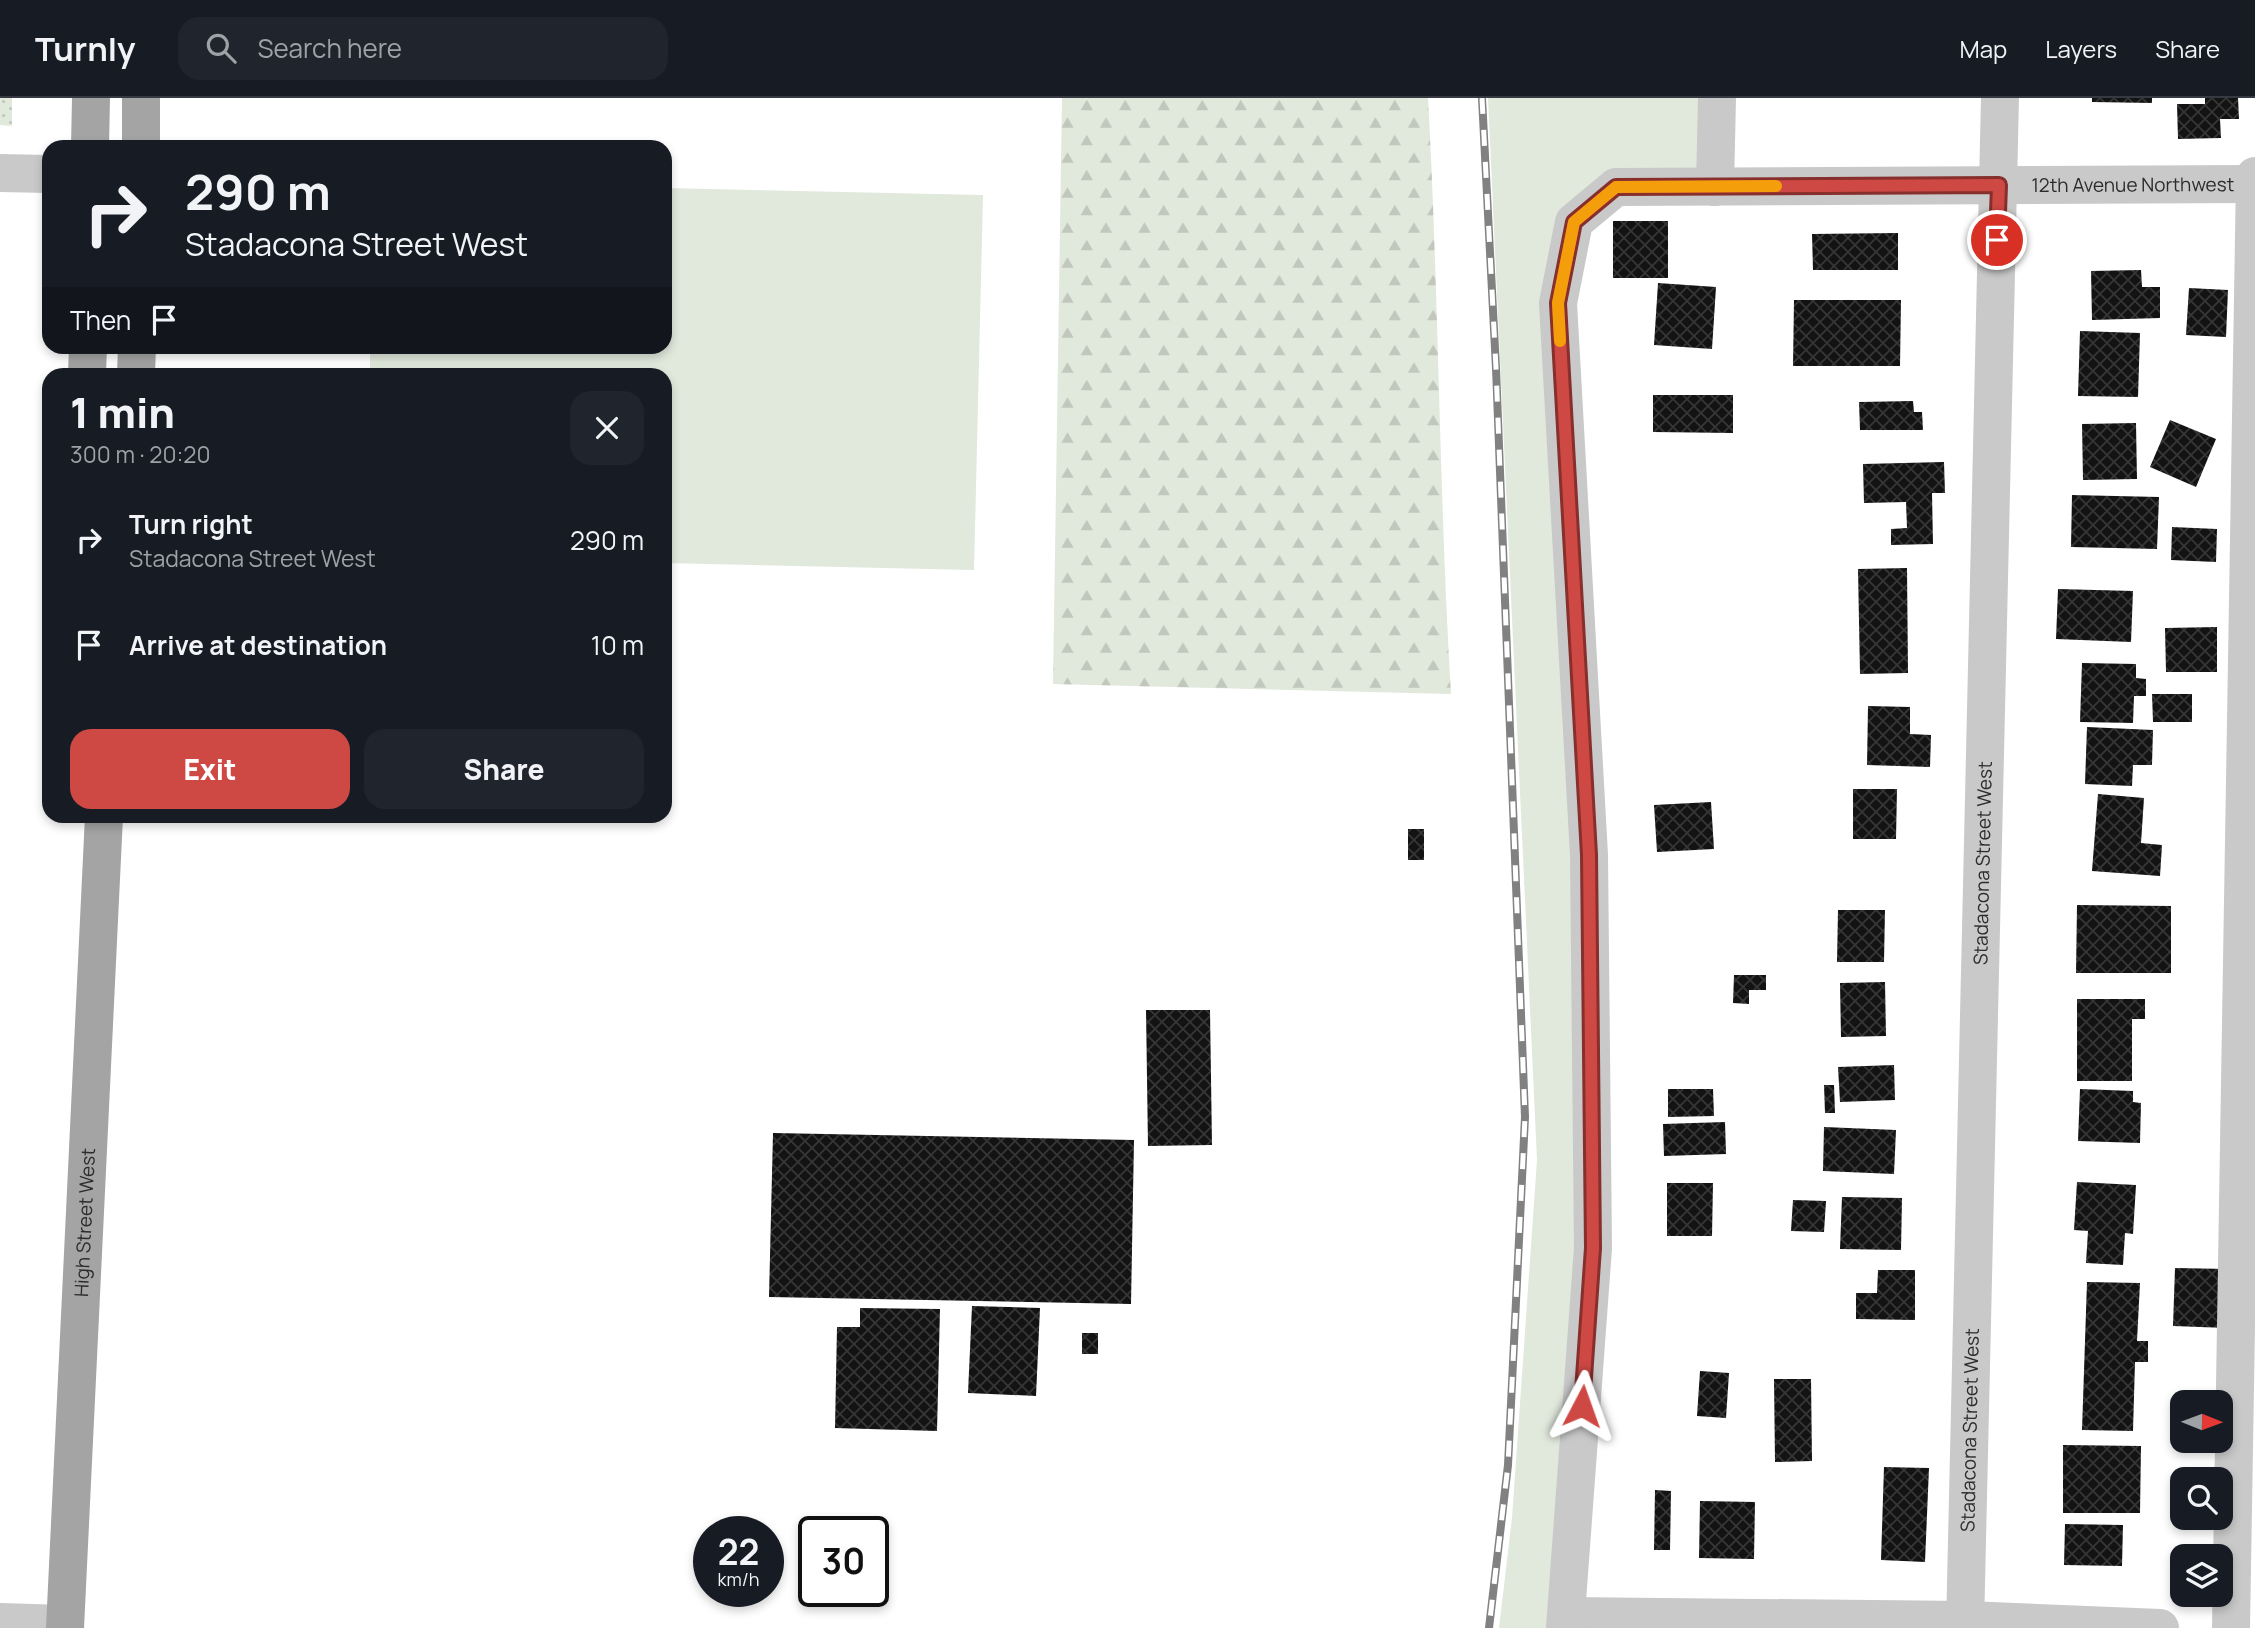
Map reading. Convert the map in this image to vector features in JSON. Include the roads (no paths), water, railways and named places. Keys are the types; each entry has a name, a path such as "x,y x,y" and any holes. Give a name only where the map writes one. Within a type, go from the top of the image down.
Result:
{"main road":[{"path":"90,140 91,98"},
{"path":"141,98 141,140"},
{"name":"High Street West","path":"65,1626 104,823"}],"street":[{"path":"1715,187 1717,98"},
{"name":"Stadacona Street West","path":"1966,1624 2000,98"},
{"path":"0,173 42,174"},
{"path":"2231,1628 2255,176"},
{"name":"12th Avenue Northwest","path":"1566,1622 1593,1248 1589,855 1558,303 1574,222 1616,187 2255,184"},
{"path":"0,1622 65,1626"},
{"path":"1566,1622 2160,1628"}],"railway":[{"path":"1482,98 1496,368 1525,1117 1508,1465 1489,1628"}]}
